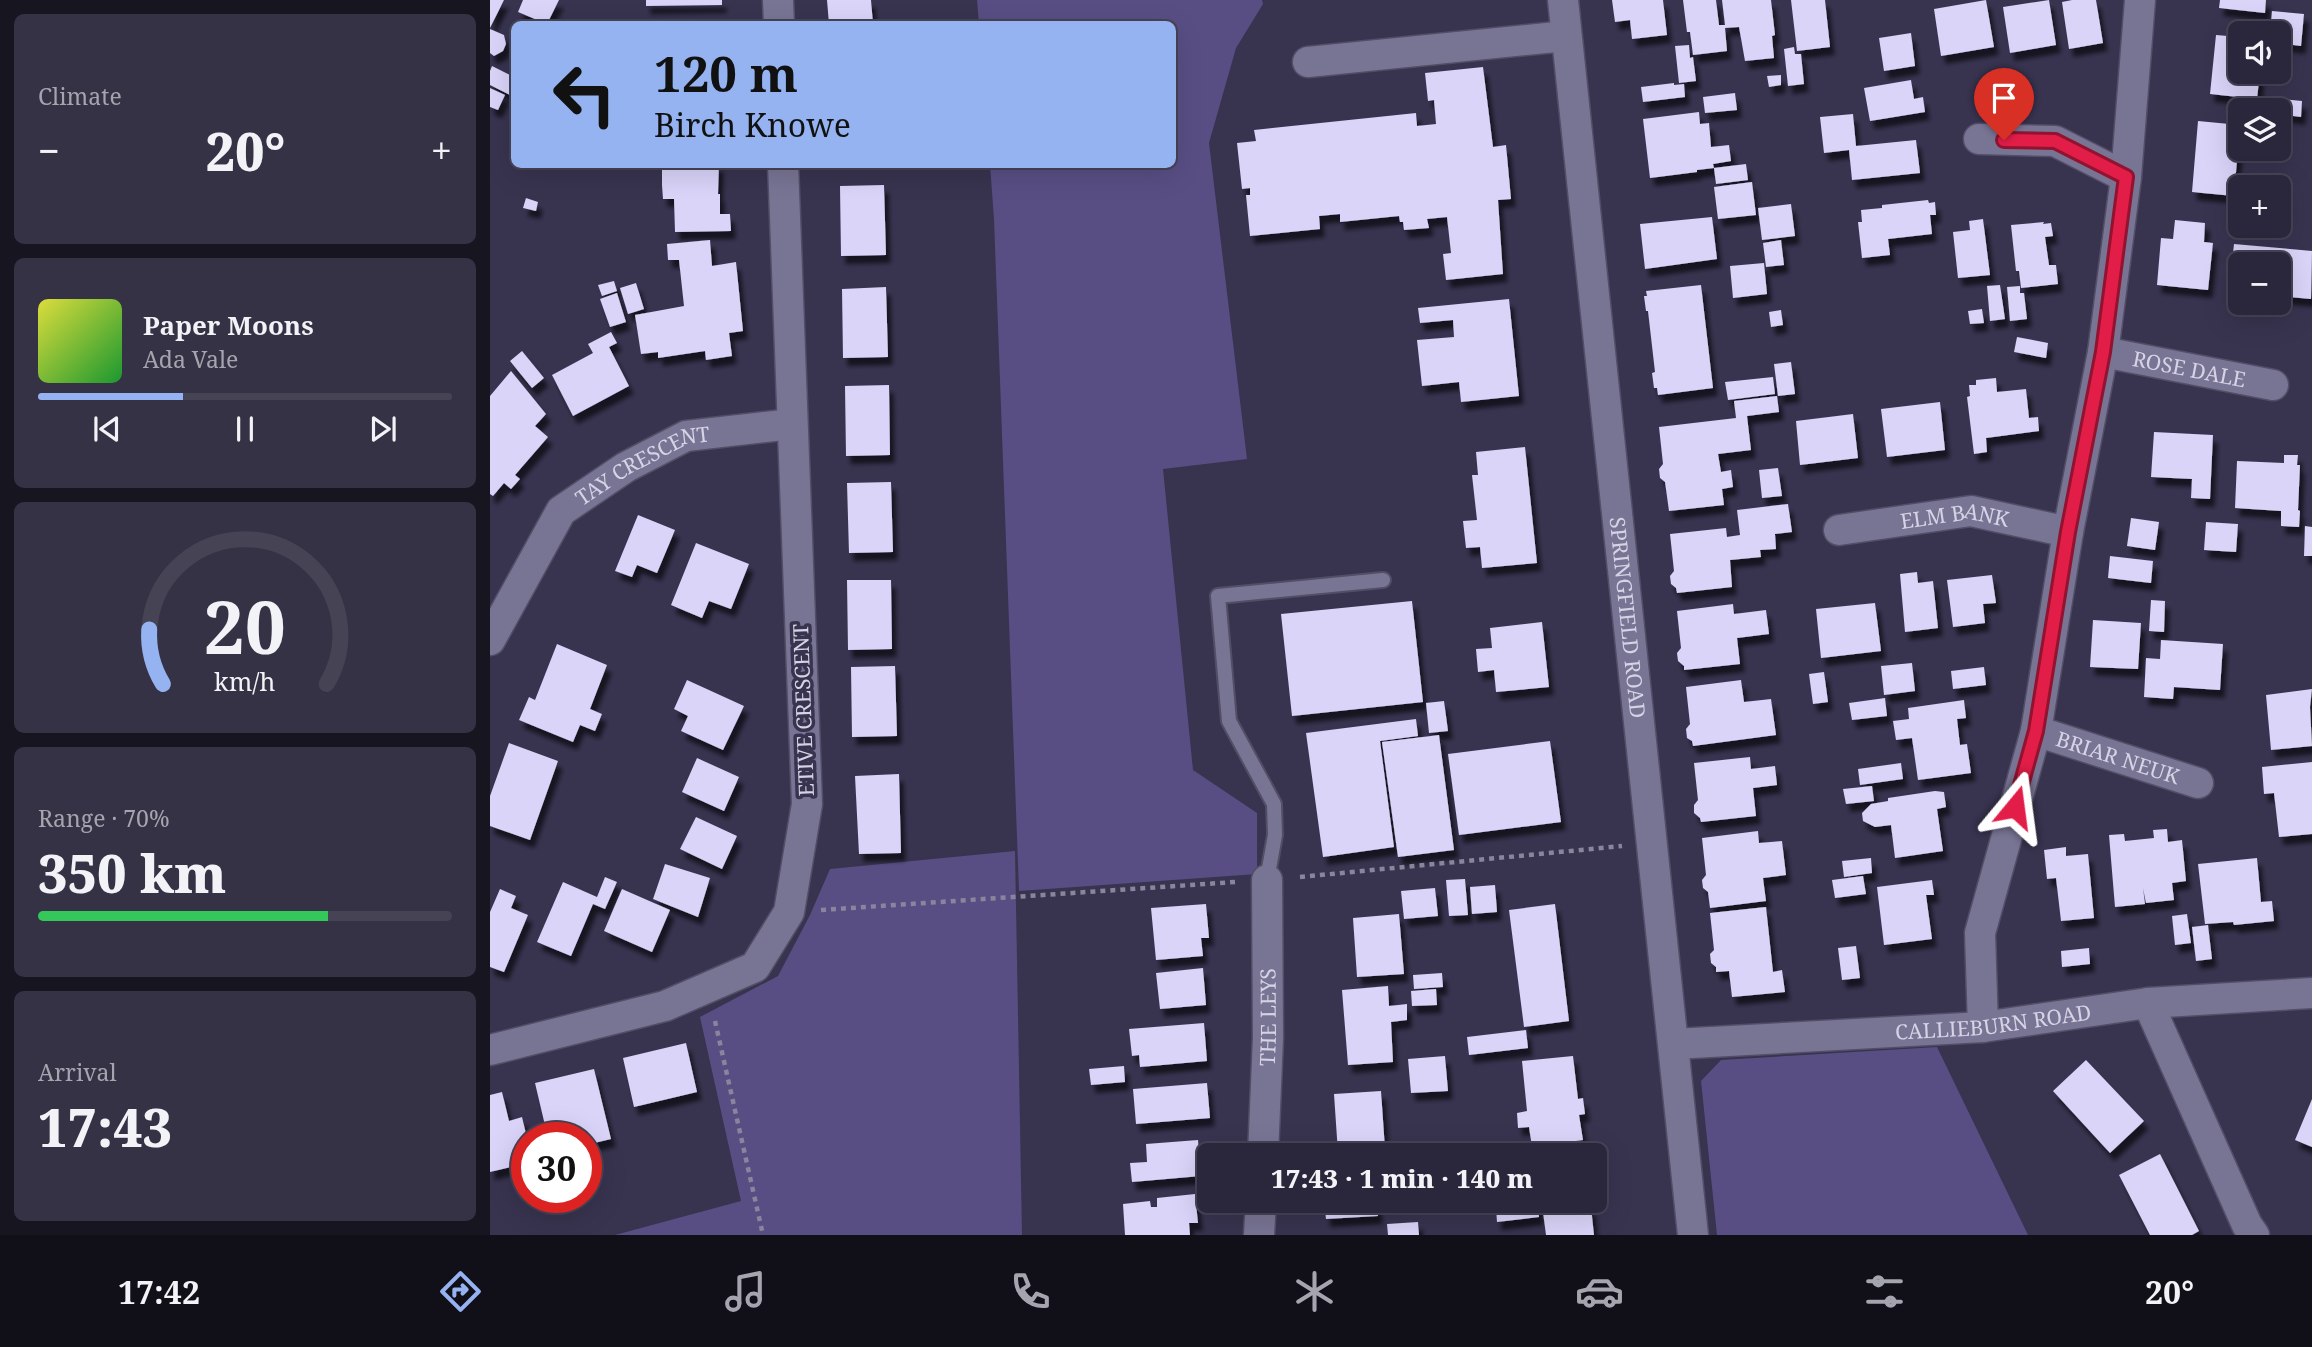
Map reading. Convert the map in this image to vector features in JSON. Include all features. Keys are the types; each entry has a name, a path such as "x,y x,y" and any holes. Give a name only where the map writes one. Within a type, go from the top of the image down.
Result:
{"street":[{"path":"778,0 779,21"},
{"name":"SPRINGFIELD ROAD","path":"1563,0 1693,1235"},
{"path":"1983,1027 1980,933 2036,731 2068,532 2103,352 2126,177 2140,0"},
{"path":"1308,62 1566,36"},
{"path":"1979,139 2055,141 2126,177"},
{"name":"ETIVE CRESCENT","path":"490,1050 665,1006 755,967 789,912 807,804 783,168"},
{"name":"ROSE DALE","path":"2103,352 2273,385"},
{"name":"TAY CRESCENT","path":"490,640 561,511 626,467 685,436 792,424"},
{"name":"ELM BANK","path":"1839,530 1971,511 2068,532"},
{"name":"BRIAR NEUK","path":"2036,731 2198,783"},
{"name":"THE LEYS","path":"1264,1143 1268,1038 1268,880"},
{"name":"CALLIEBURN ROAD","path":"1674,1044 1983,1027 2148,1003 2312,993"},
{"path":"2148,1003 2247,1225 2254,1235"},
{"path":"1259,1235 1260,1213"}],"lane":[{"path":"1268,880 1275,835 1274,804 1229,721 1218,596 1383,580"}],"path":[{"path":"789,912 1268,880 1652,843"},
{"path":"707,987 762,1235"}],"shaded area":[{"path":"977,0 1262,0 1263,4 1236,48 1209,143 1247,459 1163,469 1193,770 1257,813 1257,874 1019,891 990,168 1176,168 1176,21 979,21"},
{"path":"1015,851 1022,1235 615,1235 741,1201 700,1017 778,976 810,915 830,869"},
{"path":"1937,1047 2028,1235 1717,1235 1701,1081 1721,1060"}],"building":[{"path":"490,0 504,0 490,28"},
{"path":"523,0 559,0 548,21 540,21 518,12"},
{"path":"646,0 722,0 722,5 646,6"},
{"path":"827,0 871,0 873,21 829,21"},
{"path":"1612,0 1663,0 1667,35 1632,39 1630,20 1615,22"},
{"path":"1683,0 1716,0 1719,25 1725,25 1722,0 1771,0 1775,35 1772,36 1774,58 1745,61 1739,27 1725,28 1727,51 1693,55"},
{"path":"1791,0 1825,0 1830,47 1797,51"},
{"path":"1986,0 1994,47 1941,56 1934,9"},
{"path":"2049,0 2056,45 2010,53 2003,7"},
{"path":"2096,0 2103,43 2069,49 2062,2"},
{"path":"2220,0 2266,0 2265,13 2219,8"},
{"path":"2272,11 2304,14 2301,46 2291,45 2291,21 2271,21"},
{"path":"490,29 504,35 506,44 503,51 494,56 490,53"},
{"path":"1911,33 1915,66 1884,71 1879,38"},
{"path":"2216,35 2228,36 2228,84 2259,84 2257,98 2210,94"},
{"path":"1689,45 1696,81 1679,83 1675,46"},
{"path":"1794,47 1795,54 1801,54 1804,84 1788,86 1784,49"},
{"path":"492,66 511,76 511,96 490,85"},
{"path":"1483,67 1493,147 1506,145 1511,199 1498,200 1503,274 1446,280 1443,254 1451,253 1447,217 1427,219 1429,228 1404,230 1399,216 1340,222 1340,214 1319,216 1320,229 1250,236 1246,195 1250,195 1250,188 1242,189 1237,143 1256,141 1254,130 1416,113 1417,126 1436,124 1434,100 1428,101 1425,73"},
{"path":"1781,75 1781,85 1769,87 1767,76"},
{"path":"1911,80 1914,99 1923,97 1925,112 1870,121 1864,88"},
{"path":"1684,84 1685,97 1643,102 1641,87"},
{"path":"490,88 505,95 498,110 490,107"},
{"path":"1735,93 1737,110 1705,113 1703,97"},
{"path":"2291,100 2302,101 2301,117 2291,116"},
{"path":"1699,112 1700,124 1709,123 1711,147 1729,145 1731,161 1713,164 1714,168 1697,172 1650,178 1643,119"},
{"path":"1853,114 1856,146 1916,140 1920,173 1852,180 1849,150 1824,153 1820,117"},
{"path":"2198,121 2228,124 2228,161 2237,161 2236,175 2228,175 2228,195 2192,192"},
{"path":"1746,164 1748,180 1716,184 1714,168"},
{"path":"662,168 719,168 720,214 730,214 731,231 675,232 674,199 663,199"},
{"path":"1752,182 1756,215 1718,219 1714,187"},
{"path":"884,185 886,255 841,256 840,186"},
{"path":"526,198 538,202 536,211 523,208"},
{"path":"1928,200 1929,203 1935,202 1936,215 1930,215 1932,234 1888,239 1890,255 1862,258 1858,222 1862,222 1861,210"},
{"path":"1791,204 1795,236 1762,240 1758,208"},
{"path":"1712,217 1717,259 1645,269 1640,224"},
{"path":"1983,219 1990,275 1958,278 1953,232 1970,230 1969,221"},
{"path":"2175,220 2205,223 2204,242 2213,243 2208,290 2157,285 2161,238 2173,239"},
{"path":"2044,222 2043,224 2051,223 2053,236 2045,237 2049,265 2056,265 2058,284 2021,288 2019,271 2016,271 2011,225"},
{"path":"710,240 712,266 736,262 743,331 729,333 732,356 706,360 705,351 658,358 658,352 641,354 635,315 684,306 679,260 668,260 667,244"},
{"path":"1781,240 1784,265 1766,267 1763,243"},
{"path":"2234,244 2312,251 2311,299 2291,297 2291,252 2233,252"},
{"path":"1764,263 1767,294 1733,298 1730,266"},
{"path":"614,281 617,291 602,296 598,285"},
{"path":"636,283 644,309 628,314 620,288"},
{"path":"1701,285 1713,388 1658,395 1657,388 1654,388 1652,373 1655,372 1644,296 1647,296 1646,291"},
{"path":"2000,285 2005,319 1990,321 1987,286"},
{"path":"2020,286 2020,293 2024,293 2027,319 2010,321 2007,287"},
{"path":"886,287 888,357 843,358 842,289"},
{"path":"617,293 626,322 610,327 600,299"},
{"path":"1509,299 1519,396 1461,402 1459,382 1422,386 1417,340 1454,337 1453,320 1420,323 1418,308"},
{"path":"1982,309 1984,323 1970,324 1968,311"},
{"path":"1781,310 1783,325 1771,327 1769,312"},
{"path":"611,332 617,343 609,347 629,386 573,416 552,375 593,353 588,344"},
{"path":"2017,337 2048,343 2046,358 2014,352"},
{"path":"522,351 544,378 532,388 510,361"},
{"path":"1791,362 1795,394 1778,396 1774,364"},
{"path":"511,371 546,414 535,426 548,437 515,475 520,479 511,489 504,483 493,496 490,494 490,396"},
{"path":"1773,377 1775,394 1728,400 1725,382"},
{"path":"1996,378 1997,392 2026,389 2029,418 2038,417 2039,431 1986,438 1987,452 1974,454 1967,397 1970,396 1969,385 1976,385 1976,380"},
{"path":"889,385 890,455 846,456 845,386"},
{"path":"1777,396 1779,412 1747,416 1751,450 1718,454 1721,472 1731,470 1733,487 1722,489 1724,505 1669,511 1665,482 1660,478 1659,469 1663,464 1659,427 1736,418 1734,401"},
{"path":"1940,402 1945,450 1887,457 1881,409"},
{"path":"1853,414 1858,458 1800,465 1796,421"},
{"path":"2154,432 2213,435 2210,499 2191,498 2192,479 2151,477"},
{"path":"1525,447 1537,563 1482,568 1480,547 1466,548 1463,521 1477,520 1472,475 1478,475 1476,452"},
{"path":"2284,455 2298,455 2299,527 2281,526 2281,511 2235,508 2237,461 2284,463"},
{"path":"1778,468 1782,496 1762,498 1759,470"},
{"path":"891,482 893,552 849,553 847,483"},
{"path":"1788,504 1792,532 1775,534 1776,549 1760,550 1761,557 1730,560 1732,587 1677,593 1671,584 1670,576 1674,571 1670,534 1726,528 1727,537 1740,535 1737,510"},
{"path":"638,515 675,530 657,573 637,565 632,577 615,571"},
{"path":"2131,518 2159,522 2155,550 2127,546"},
{"path":"2206,522 2238,524 2236,552 2204,550"},
{"path":"2305,526 2312,527 2312,556 2304,556"},
{"path":"696,543 749,564 731,609 709,601 702,618 671,605"},
{"path":"2110,556 2153,561 2151,583 2108,578"},
{"path":"1917,572 1918,583 1933,581 1938,628 1905,632 1900,574"},
{"path":"1992,575 1996,603 1983,604 1985,623 1953,627 1947,580"},
{"path":"847,580 891,580 892,649 848,650"},
{"path":"2151,600 2165,601 2164,632 2149,631"},
{"path":"1412,601 1423,702 1292,716 1281,614"},
{"path":"1875,603 1881,651 1821,658 1816,609"},
{"path":"1733,604 1734,614 1766,610 1769,634 1737,638 1740,664 1684,670 1684,666 1678,661 1677,653 1681,648 1677,611"},
{"path":"2093,620 2141,623 2138,669 2090,667"},
{"path":"1542,622 1549,687 1496,692 1494,670 1478,672 1476,649 1492,648 1490,628"},
{"path":"2161,640 2223,644 2220,690 2174,687 2173,699 2144,697 2146,658 2160,659"},
{"path":"557,644 607,665 590,709 602,714 595,731 580,725 573,742 519,720 529,697 535,700"},
{"path":"1912,663 1915,691 1884,695 1881,666"},
{"path":"895,666 897,736 852,737 851,667"},
{"path":"1984,667 1986,685 1953,689 1951,671"},
{"path":"1824,672 1828,702 1813,704 1809,674"},
{"path":"687,680 744,706 723,750 681,731 688,716 674,709"},
{"path":"1741,680 1744,702 1771,699 1776,735 1693,746 1692,741 1687,738 1686,729 1690,724 1686,687"},
{"path":"2312,689 2312,746 2271,750 2266,695"},
{"path":"1885,698 1887,716 1852,720 1849,703"},
{"path":"1964,700 1966,718 1957,719 1960,745 1967,744 1971,773 1918,780 1912,738 1896,740 1893,721 1909,719 1908,708"},
{"path":"1444,701 1448,731 1429,733 1426,703"},
{"path":"1416,719 1418,736 1380,741 1394,847 1323,857 1306,733"},
{"path":"1439,735 1454,850 1398,857 1382,742"},
{"path":"1550,741 1561,822 1459,835 1448,754"},
{"path":"509,743 558,761 530,840 490,826 490,796"},
{"path":"1750,757 1751,769 1775,766 1777,785 1753,788 1756,816 1701,822 1694,813 1694,805 1698,800 1694,763"},
{"path":"697,758 739,777 724,811 682,792"},
{"path":"2312,762 2312,834 2279,837 2274,793 2264,794 2262,767"},
{"path":"1901,763 1903,779 1860,785 1858,769"},
{"path":"899,774 901,853 859,854 855,776"},
{"path":"1872,786 1874,801 1846,804 1843,789"},
{"path":"1944,792 1946,807 1937,809 1943,851 1895,858 1891,825 1875,827 1863,821 1862,813 1871,804 1888,801 1888,798"},
{"path":"696,817 737,836 722,869 680,849"},
{"path":"2167,829 2168,842 2182,840 2186,881 2172,883 2174,900 2146,903 2143,888 2145,904 2115,907 2109,835 2124,834 2125,841 2154,838 2153,830"},
{"path":"1758,831 1759,843 1782,841 1786,875 1763,878 1766,901 1710,908 1708,892 1703,888 1702,880 1706,875 1702,838"},
{"path":"2066,847 2066,856 2088,854 2094,918 2061,921 2056,878 2047,879 2044,850"},
{"path":"1871,858 1872,873 1844,877 1842,861"},
{"path":"2257,858 2261,902 2272,901 2274,921 2234,925 2233,922 2205,924 2198,864"},
{"path":"665,864 710,878 698,917 653,899"},
{"path":"1863,876 1866,894 1835,898 1832,880"},
{"path":"605,877 617,882 605,909 593,904 571,956 537,942 563,882 597,897"},
{"path":"1465,879 1468,915 1449,916 1446,880"},
{"path":"1932,880 1934,895 1926,895 1932,939 1884,945 1877,887"},
{"path":"1495,885 1497,912 1472,914 1470,887"},
{"path":"1435,888 1438,916 1404,919 1401,891"},
{"path":"500,889 516,896 511,908 528,915 504,972 490,967 490,912"},
{"path":"622,889 670,910 652,952 604,931"},
{"path":"1206,904 1209,938 1201,938 1203,956 1156,960 1151,908"},
{"path":"1555,904 1569,1021 1524,1027 1509,910"},
{"path":"1766,907 1773,972 1782,970 1785,992 1732,997 1729,971 1716,972 1716,967 1711,963 1710,954 1714,950 1710,913"},
{"path":"1399,914 1404,974 1357,977 1353,918"},
{"path":"2187,914 2191,943 2175,945 2172,916"},
{"path":"2208,925 2212,959 2196,961 2192,927"},
{"path":"1856,946 1860,978 1842,980 1838,948"},
{"path":"2089,948 2090,964 2062,967 2061,951"},
{"path":"1203,968 1206,1005 1160,1009 1156,973"},
{"path":"1442,973 1443,987 1414,989 1413,975"},
{"path":"1388,986 1389,1006 1407,1004 1407,1020 1391,1022 1393,1062 1348,1065 1342,990"},
{"path":"1436,989 1437,1005 1412,1006 1411,991"},
{"path":"1204,1023 1207,1061 1140,1067 1139,1055 1132,1056 1129,1029"},
{"path":"1526,1030 1528,1048 1469,1055 1467,1037"},
{"path":"686,1043 697,1092 634,1107 623,1058"},
{"path":"1445,1056 1448,1091 1411,1093 1408,1059"},
{"path":"1573,1056 1578,1099 1583,1098 1585,1114 1579,1115 1583,1140 1531,1143 1529,1127 1518,1128 1517,1113 1527,1111 1522,1061"},
{"path":"2086,1060 2144,1121 2110,1153 2053,1091"},
{"path":"1124,1066 1125,1082 1091,1085 1089,1069"},
{"path":"594,1069 611,1139 602,1141 602,1122 544,1122 535,1083"},
{"path":"1207,1083 1210,1118 1136,1124 1133,1089"},
{"path":"1381,1091 1385,1143 1337,1143 1334,1094"},
{"path":"502,1092 509,1121 522,1117 523,1122 511,1122 511,1167 490,1172 490,1095"},
{"path":"2312,1099 2312,1147 2295,1140"},
{"path":"1198,1140 1197,1176 1132,1182 1130,1163 1147,1162 1146,1144"},
{"path":"2160,1154 2199,1231 2192,1235 2150,1235 2119,1175"},
{"path":"1195,1194 1198,1223 1189,1223 1190,1235 1125,1235 1123,1204 1150,1201 1151,1207 1157,1207 1157,1198"},
{"path":"1325,1213 1378,1213 1378,1216 1326,1219"},
{"path":"1496,1213 1539,1213 1539,1217 1497,1222"},
{"path":"1543,1213 1592,1213 1594,1235 1546,1235"},
{"path":"1418,1222 1419,1235 1388,1235 1387,1224"}],"route":[{"path":"2004,140 2055,141 2126,177 2103,352 2068,532 2036,731 2015,807"}]}
